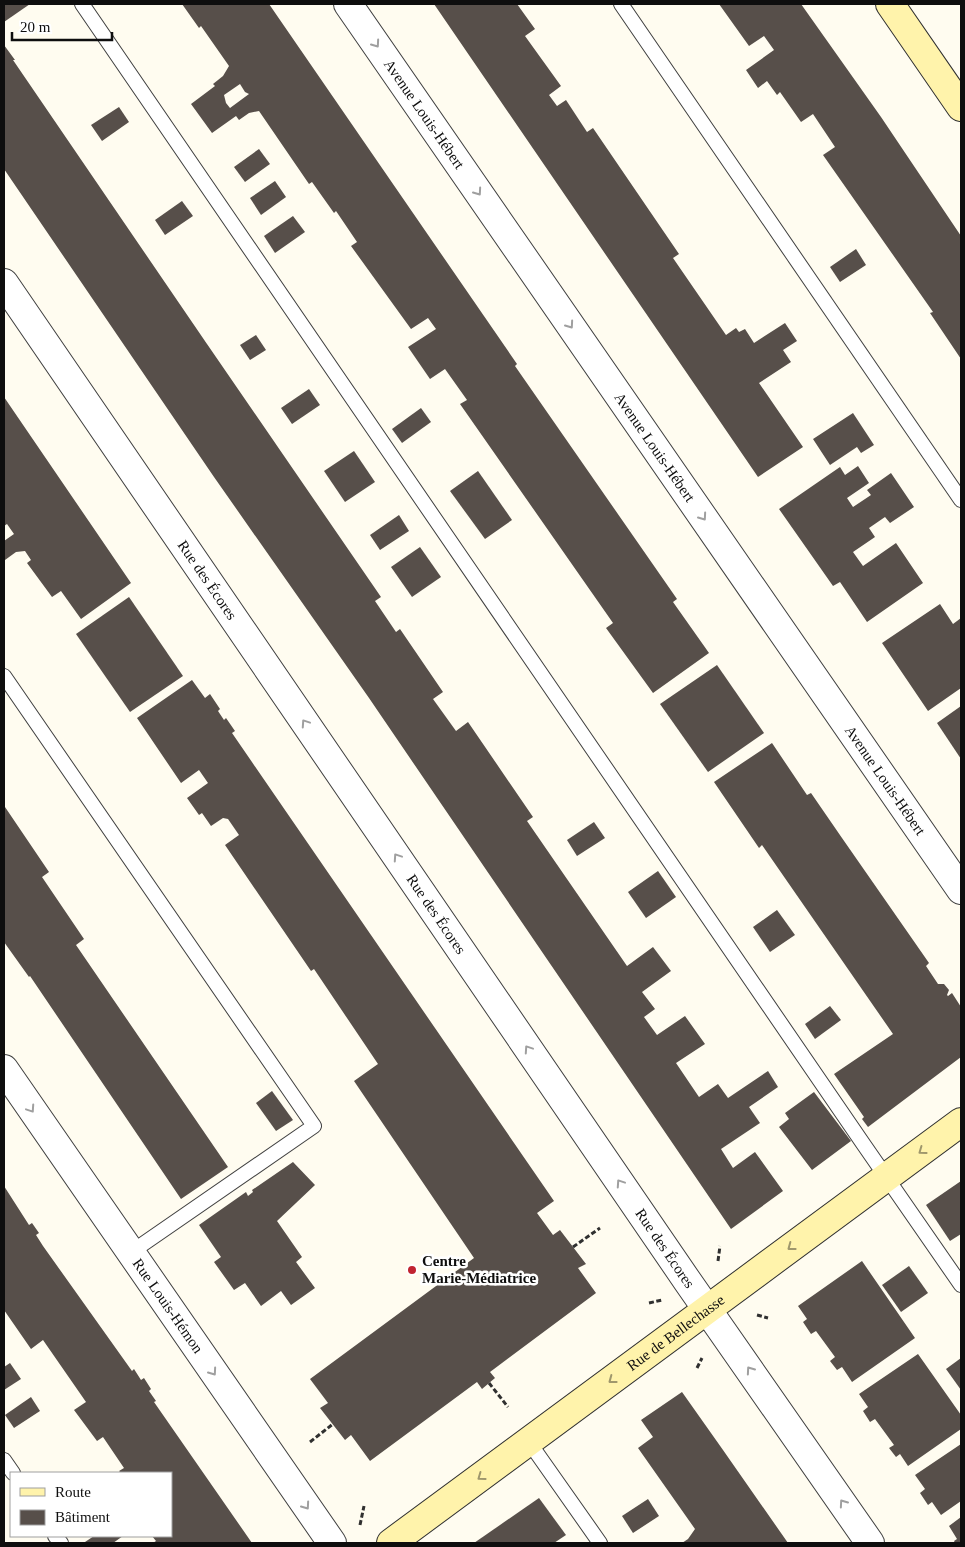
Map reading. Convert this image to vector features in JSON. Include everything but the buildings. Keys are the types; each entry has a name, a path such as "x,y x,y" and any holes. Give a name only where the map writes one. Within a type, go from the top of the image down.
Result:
{"street":[{"name":"Avenue Louis-Hébert","path":"348,4 961,890"},
{"path":"890,4 961,107"},
{"name":"Rue des Écores","path":"4,282 707,1309 870,1543"},
{"name":"Rue Louis-Hémon","path":"4,1069 332,1543"},
{"name":"Rue de Bellechasse","path":"391,1543 961,1122"}],"lane":[{"path":"82,4 961,1285"},
{"path":"621,4 961,500"},
{"path":"4,676 314,1126 130,1253"},
{"path":"529,1442 600,1543"},
{"path":"4,1460 12,1472"}],"path":[{"path":"573,1247 600,1228"},
{"path":"718,1261 720,1246"},
{"path":"650,1303 662,1300"},
{"path":"757,1315 768,1318"},
{"path":"697,1368 704,1353"},
{"path":"489,1384 508,1407"},
{"path":"310,1442 332,1424"},
{"path":"360,1525 364,1506"}],"place":[{"name":"Centre Marie-Médiatrice","path":"412,1270"}]}
